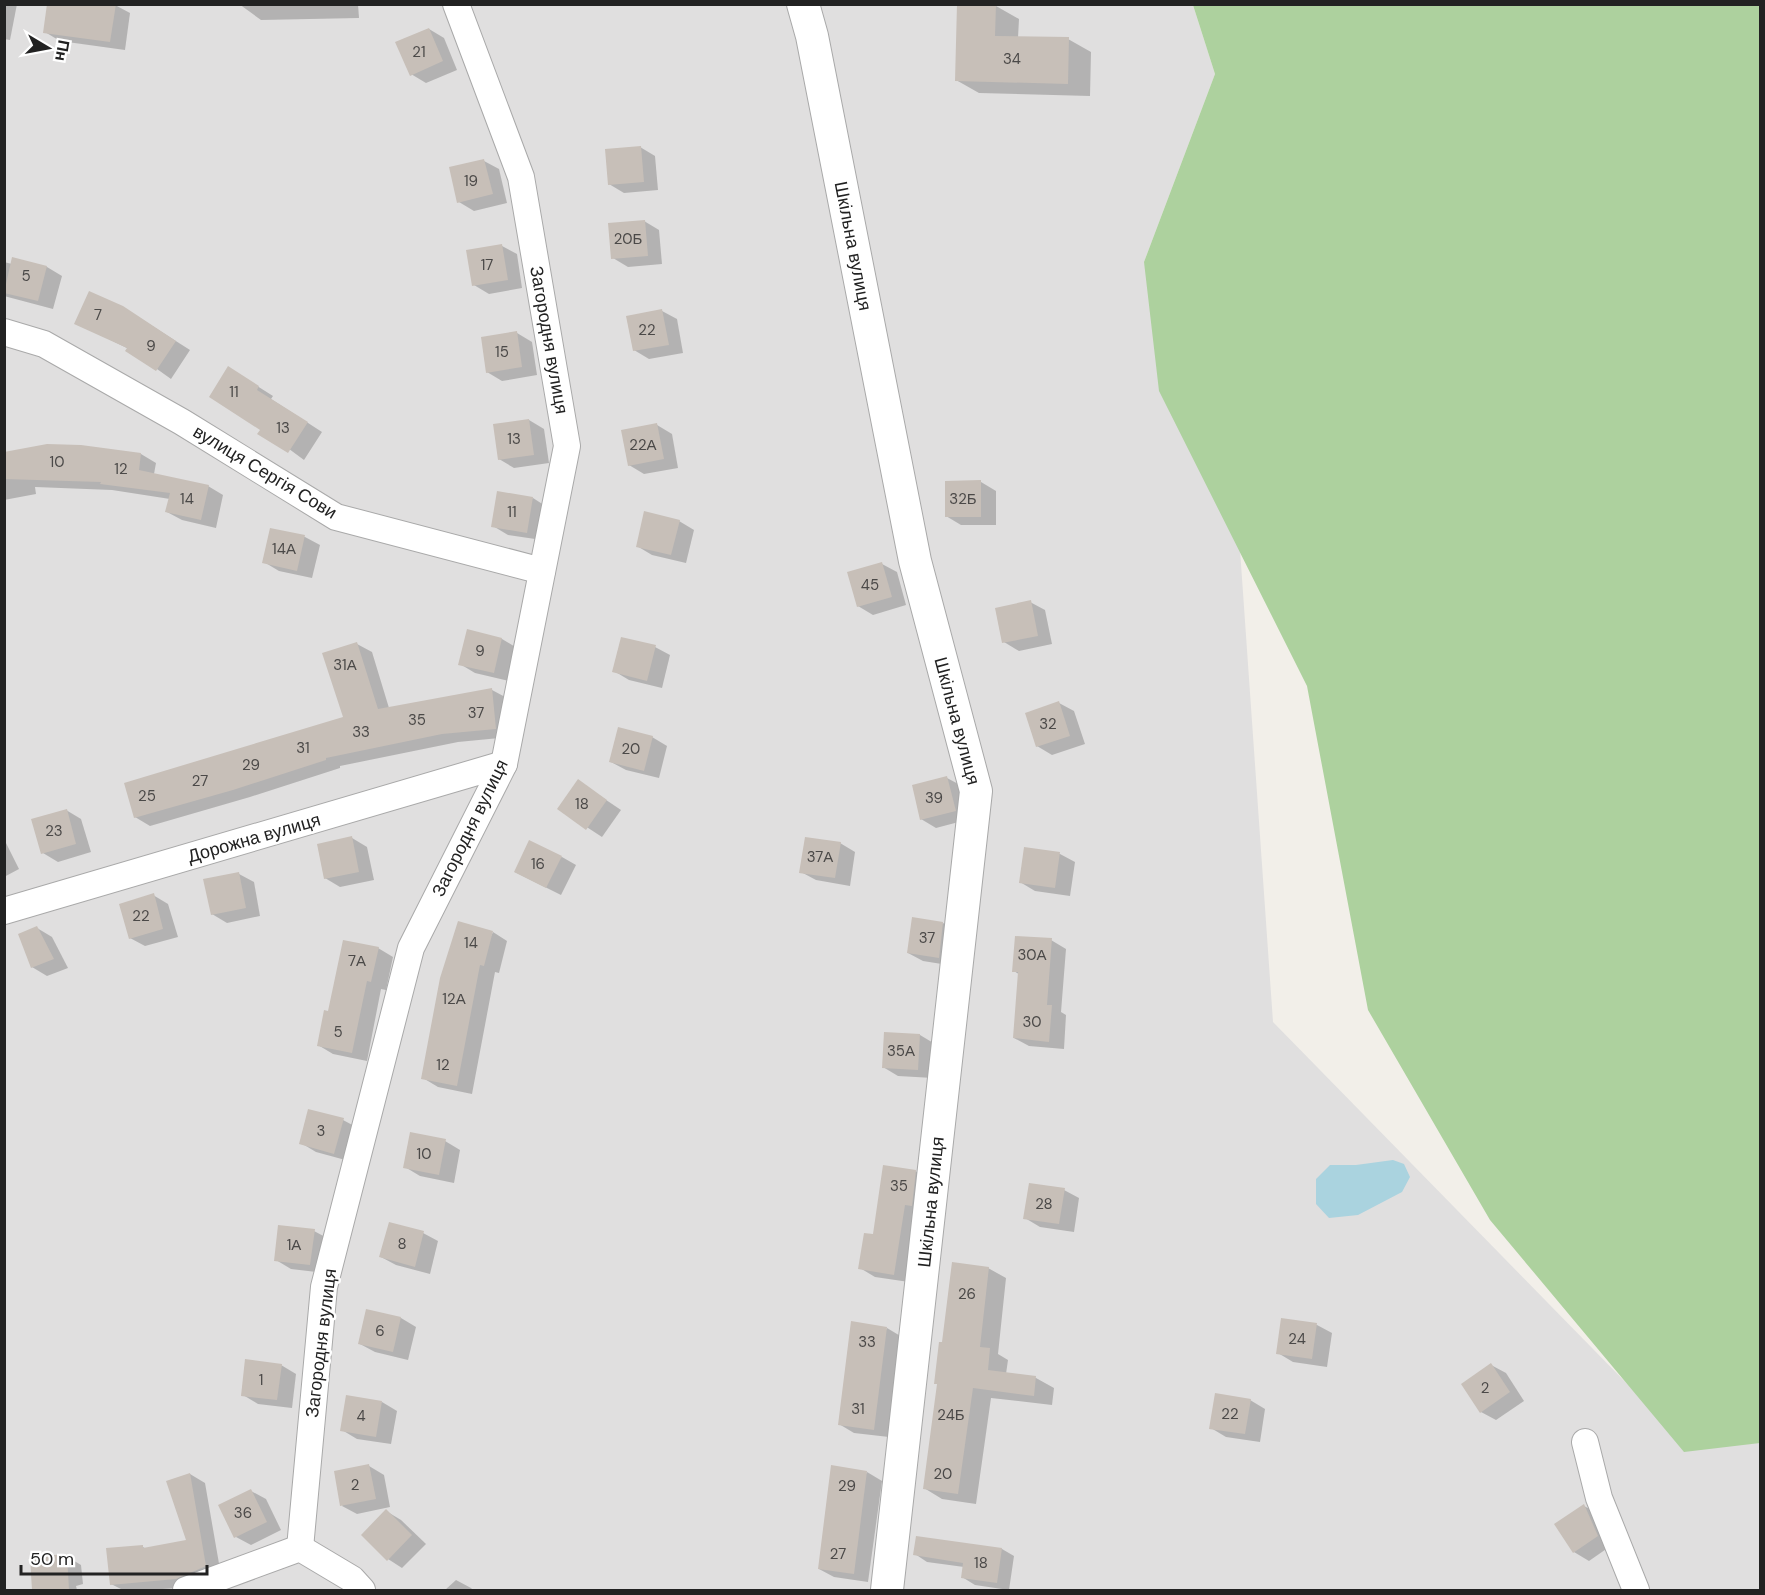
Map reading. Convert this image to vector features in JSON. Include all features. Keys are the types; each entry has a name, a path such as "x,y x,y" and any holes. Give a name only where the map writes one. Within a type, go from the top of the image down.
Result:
{"street":[{"name":"Загородня вулиця","path":"300,1548 324,1287 411,948 504,764 567,446 521,177 456,4"},
{"name":"Шкільна вулиця","path":"802,4 812,36 915,561 976,791 887,1590"},
{"name":"вулиця Сергія Сови","path":"4,332 44,344 182,422 336,517 542,571"},
{"name":"Дорожна вулиця","path":"4,911 504,764"},
{"path":"1585,1442 1599,1498 1636,1590"},
{"path":"186,1590 300,1548 352,1580 362,1590"}],"shaded area":[{"path":"5,5 1193,5 1215,74 1144,262 1238,521 1273,1022 1686,1444 1760,1438 1760,1590 5,1590"}],"green space":[{"path":"1193,5 1760,5 1760,1443 1684,1452 1490,1220 1368,1010 1307,686 1159,391 1144,262 1215,74"}],"water":[{"path":"1393,1160 1404,1164 1410,1177 1402,1192 1358,1215 1329,1218 1316,1204 1316,1179 1330,1165 1356,1165"}],"building":[{"path":"47,4 116,4 110,42 43,33"},
{"path":"957,4 996,4 995,36 1069,37 1068,84 955,81"},
{"path":"429,28 443,61 410,76 395,42"},
{"path":"641,146 644,182 608,185 605,149"},
{"path":"484,159 493,194 457,203 449,167"},
{"path":"645,220 648,256 611,259 608,223"},
{"path":"502,244 508,280 472,286 466,250"},
{"path":"12,257 47,266 38,301 4,293"},
{"path":"89,291 123,306 176,341 156,371 125,351 127,348 74,324"},
{"path":"662,309 669,345 633,351 626,316"},
{"path":"517,331 522,367 486,373 481,337"},
{"path":"228,366 259,386 257,390 308,422 288,453 257,434 260,430 209,397"},
{"path":"529,419 534,455 498,460 493,424"},
{"path":"657,423 664,459 628,466 621,430"},
{"path":"47,444 81,445 141,453 139,470 209,485 201,520 165,512 170,493 100,484 101,482 4,479 4,452"},
{"path":"981,480 981,517 945,517 945,481"},
{"path":"497,491 533,497 527,533 491,527"},
{"path":"644,511 680,520 671,555 636,547"},
{"path":"270,528 305,535 297,571 262,563"},
{"path":"882,562 892,597 857,607 847,572"},
{"path":"1031,600 1038,636 1002,643 995,608"},
{"path":"467,629 502,638 494,673 458,665"},
{"path":"621,637 656,645 647,681 612,672"},
{"path":"357,642 378,709 492,688 496,729 442,734 326,758 326,760 233,790 134,818 124,783 343,717 322,653"},
{"path":"1059,701 1070,736 1036,747 1025,713"},
{"path":"618,727 653,736 644,771 609,762"},
{"path":"947,776 956,811 920,820 912,785"},
{"path":"578,779 607,800 586,830 557,809"},
{"path":"67,809 76,844 41,854 31,819"},
{"path":"352,836 359,872 324,879 317,844"},
{"path":"805,837 841,842 835,878 799,873"},
{"path":"529,840 562,856 546,888 514,872"},
{"path":"1024,847 1060,852 1055,888 1019,883"},
{"path":"239,872 246,908 211,915 203,879"},
{"path":"154,893 163,929 129,939 119,904"},
{"path":"912,917 943,922 939,958 907,953"},
{"path":"458,921 493,931 484,966 480,965 457,1086 421,1079 440,978"},
{"path":"37,926 54,959 31,968 18,934"},
{"path":"1015,936 1052,938 1047,1005 1052,1005 1049,1042 1013,1038 1018,972 1012,972"},
{"path":"343,940 379,947 371,982 367,981 352,1053 317,1046 324,1010 328,1011"},
{"path":"884,1032 920,1034 918,1070 882,1068"},
{"path":"308,1109 344,1118 334,1154 299,1144"},
{"path":"410,1132 446,1139 439,1175 403,1168"},
{"path":"883,1165 916,1170 912,1206 905,1205 894,1275 858,1269 864,1233 873,1234"},
{"path":"1029,1183 1065,1188 1059,1224 1023,1219"},
{"path":"389,1222 424,1231 415,1267 379,1257"},
{"path":"278,1225 315,1229 310,1265 274,1261"},
{"path":"952,1262 989,1267 980,1347 990,1348 988,1370 1036,1376 1034,1396 973,1388 958,1494 923,1489 937,1384 934,1384 939,1342 942,1342"},
{"path":"366,1309 401,1317 393,1352 358,1344"},
{"path":"1281,1318 1317,1323 1312,1359 1276,1354"},
{"path":"851,1321 887,1327 874,1430 838,1425"},
{"path":"245,1359 282,1364 277,1400 241,1396"},
{"path":"1491,1363 1510,1392 1480,1413 1461,1384"},
{"path":"1215,1393 1251,1399 1245,1434 1209,1429"},
{"path":"346,1395 382,1401 376,1437 340,1431"},
{"path":"369,1464 376,1499 340,1506 334,1471"},
{"path":"831,1465 867,1471 854,1574 818,1569"},
{"path":"190,1473 206,1566 176,1579 110,1585 106,1548 143,1545 143,1548 186,1540 166,1481"},
{"path":"251,1489 267,1522 234,1538 218,1505"},
{"path":"1584,1504 1598,1536 1573,1553 1554,1524"},
{"path":"386,1509 412,1535 387,1561 361,1535"},
{"path":"916,1536 1002,1548 997,1583 961,1578 963,1563 913,1555"},
{"path":"67,1554 69,1590 32,1590 30,1557"}]}
